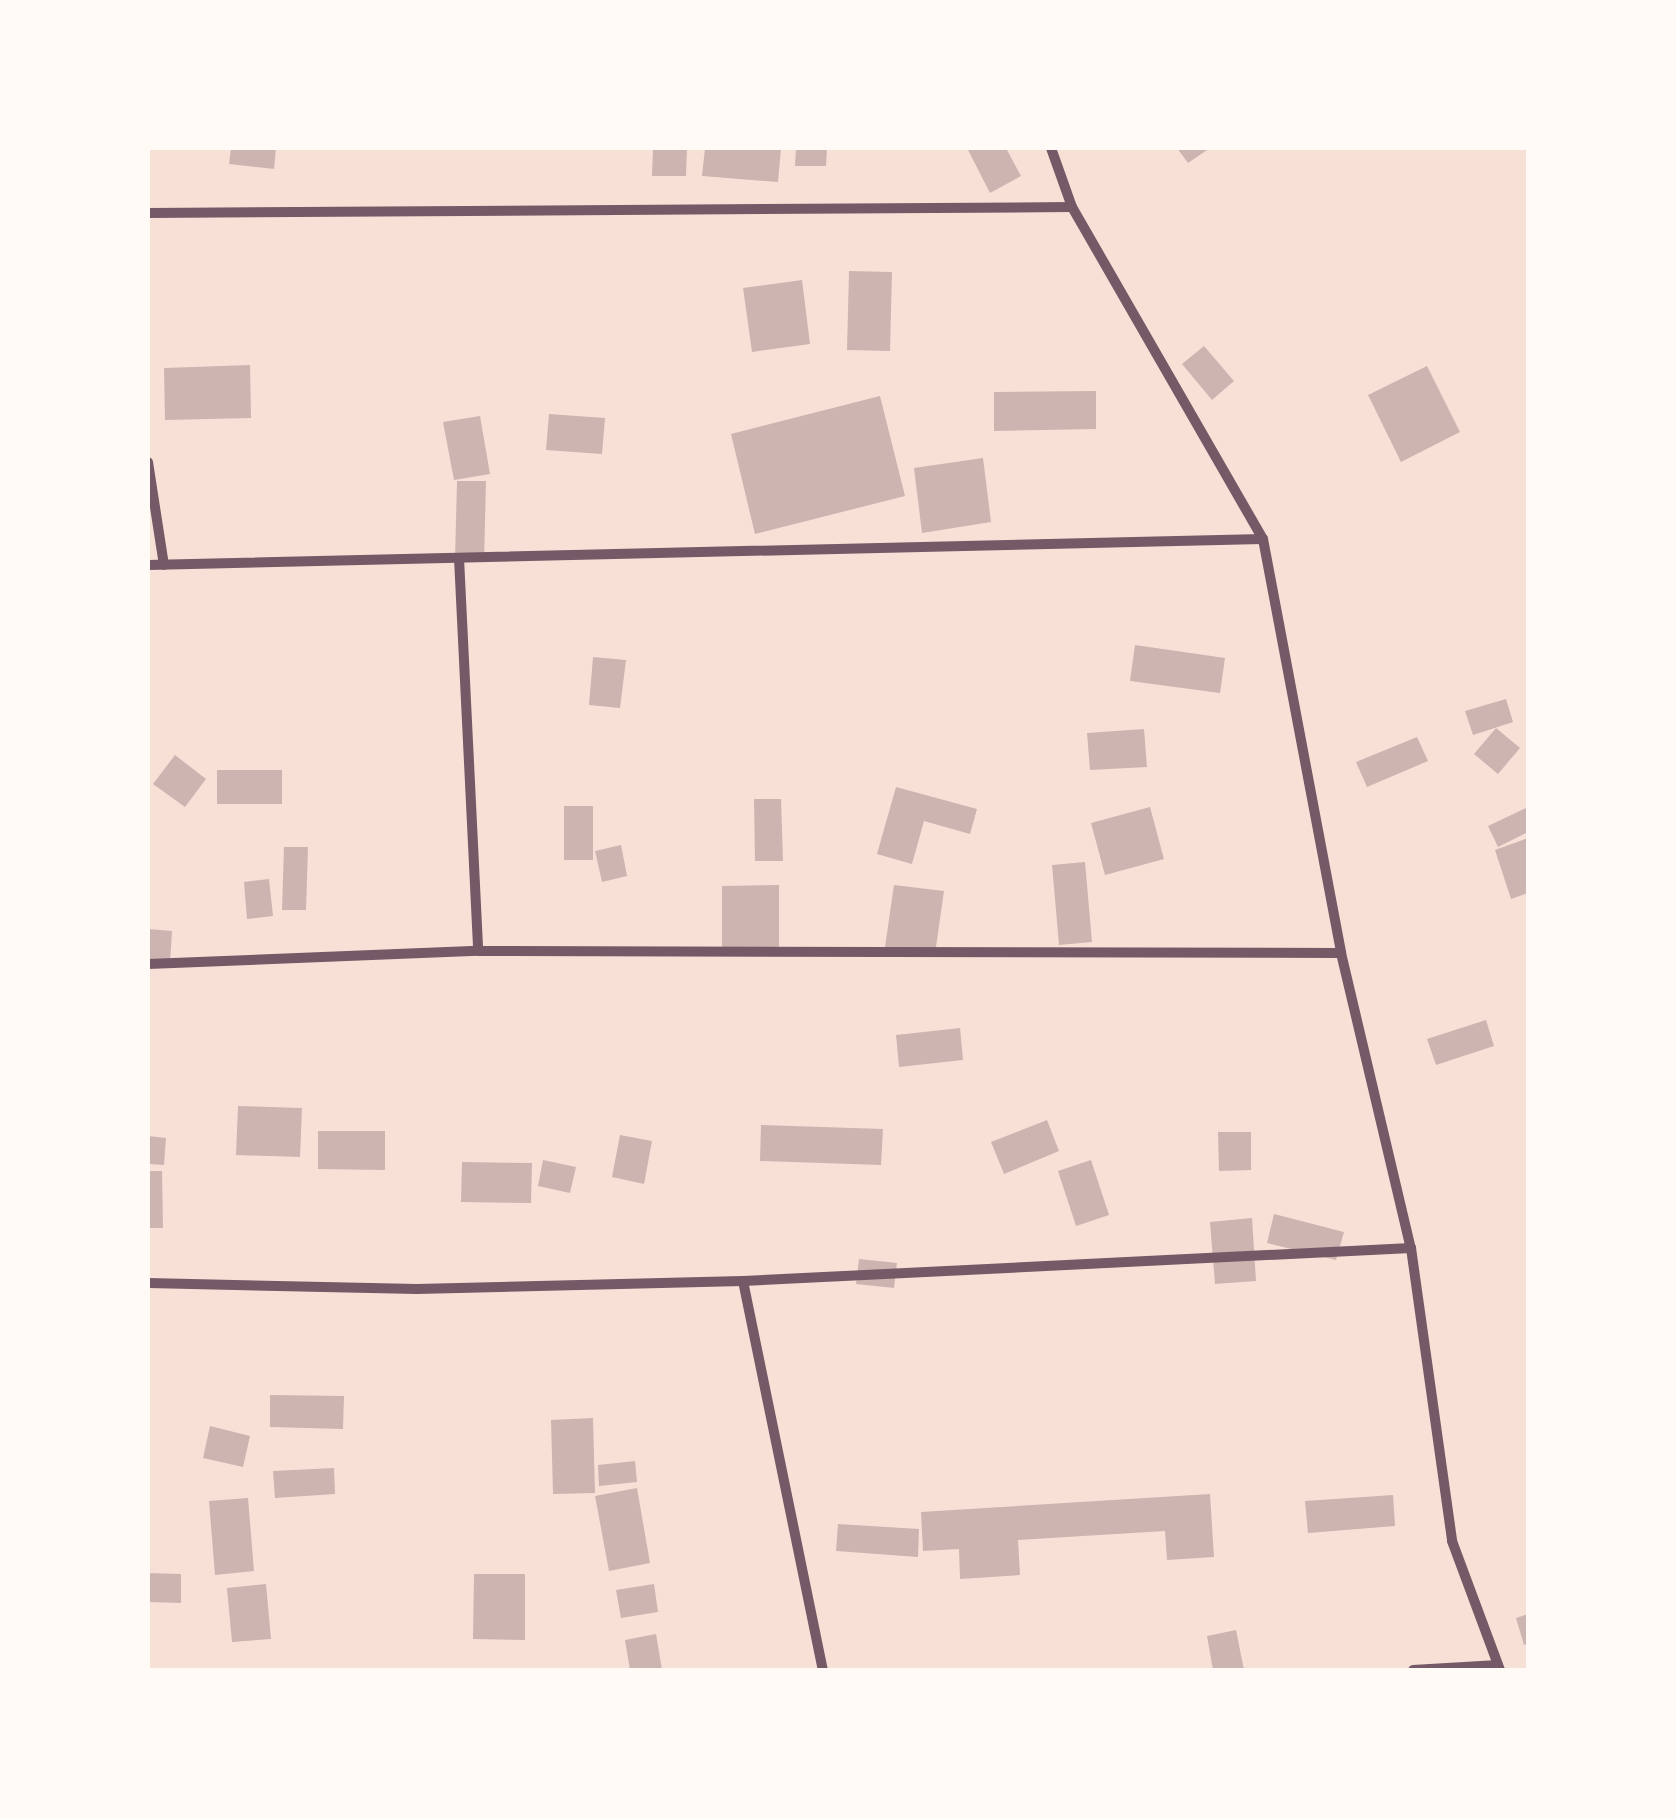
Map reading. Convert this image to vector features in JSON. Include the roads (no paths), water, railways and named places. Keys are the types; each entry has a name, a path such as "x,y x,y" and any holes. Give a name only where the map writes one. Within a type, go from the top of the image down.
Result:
{"street":[{"path":"1051,148 1072,207 1264,539 1341,953 1411,1248 1452,1541 1499,1668 1413,1670"},
{"path":"148,213 1072,207"},
{"path":"148,462 164,565"},
{"path":"148,565 1264,539"},
{"path":"459,558 478,952"},
{"path":"148,964 478,952 1341,953"},
{"path":"148,1283 417,1289 743,1281 1411,1248"},
{"path":"743,1281 823,1670"}]}
